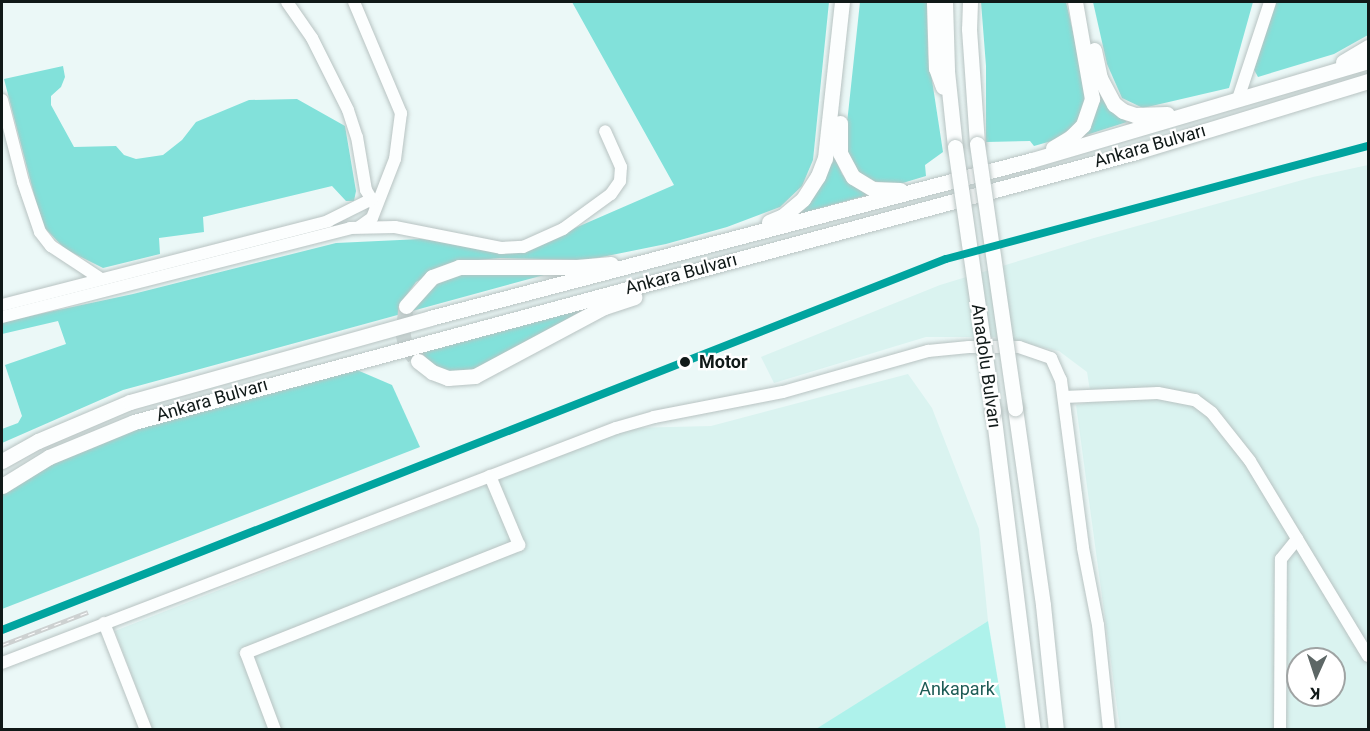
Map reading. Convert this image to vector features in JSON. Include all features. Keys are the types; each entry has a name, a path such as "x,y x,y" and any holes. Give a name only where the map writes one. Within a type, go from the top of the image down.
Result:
{"main road":[{"path":"406,306 432,277 459,267 577,267 669,257 693,242 783,216 811,188 818,176 827,148 842,2"},
{"path":"852,2 838,144 842,162 853,177 873,189 921,189"},
{"path":"934,2 936,68 951,111"},
{"name":"Anadolu Bulvarı","path":"945,2 955,147 993,411 1033,729"},
{"name":"Anadolu Bulvarı","path":"970,2 977,144 1043,606 1056,729"},
{"path":"974,114 981,68 978,2"},
{"path":"1032,160 1078,132 1087,118 1092,92 1075,2"},
{"path":"1084,2 1100,78 1114,104 1123,111 1135,115 1191,112"},
{"path":"1323,74 1368,47"},
{"name":"Ankara Bulvarı","path":"2,461 19,450 130,402 430,318 1032,160 1368,61"},
{"name":"Ankara Bulvarı","path":"2,486 49,458 134,422 1136,152 1314,97 1368,83"},
{"path":"418,361 440,376 456,378 475,376 611,304 729,270 772,250"},
{"path":"2,454 19,450"}],"street":[{"path":"287,2 312,38 348,110 357,137 366,190 374,203"},
{"path":"354,2 401,113 395,159 374,203 372,218 359,227"},
{"path":"1238,99 1270,2"},
{"path":"2,100 22,182 40,231 51,246 101,279"},
{"path":"2,317 359,227 395,228 501,248 522,247 563,229 611,194 620,181 621,167 606,131"},
{"path":"2,305 328,220 374,203"},
{"path":"2,663 626,425 783,392 928,351 969,347 1019,347 1051,358 1056,367 1064,397 1083,548 1098,625 1109,729"},
{"path":"1064,397 1158,393 1195,400 1212,413 1250,461 1368,656"},
{"path":"275,729 246,653 519,545 490,476"},
{"path":"1280,729 1281,559 1297,539"},
{"path":"104,623 146,729"}],"shaded area":[{"path":"572,2 829,2 813,160 802,186 780,207 727,227 666,244 587,260 500,258 456,262 416,282 400,304 430,285 466,272 555,272 123,390 2,443 2,429 18,423 22,416 5,365 66,344 58,321 2,334 2,322 133,294 336,243 421,239 522,251 674,185"},
{"path":"860,2 927,2 928,54 943,152 925,165 926,176 896,185 867,180 849,164 845,142"},
{"path":"981,2 1066,2 1087,92 1079,122 1055,140 1034,146 1030,141 986,142 986,66"},
{"path":"1093,2 1253,2 1229,88 1143,108 1122,98 1107,64"},
{"path":"1274,2 1368,2 1368,35 1334,54 1258,77 1252,66"},
{"path":"63,66 65,77 61,87 51,96 51,105 74,147 116,146 124,155 136,159 163,155 182,140 196,122 249,100 297,99 345,126 356,191 354,201 346,201 332,186 203,217 204,232 159,238 160,254 103,268 65,249 42,225 4,79"},
{"path":"1098,88 1108,107 1127,122 1083,136 1088,128"},
{"path":"832,140 835,158 842,174 849,183 868,195 795,215"},
{"path":"1368,165 1368,729 1120,729 1076,405 1090,402 1087,372 1059,351 995,337 926,337 774,383 761,357 940,285 1094,238 1313,177"},
{"path":"589,307 481,370 457,373 435,368 419,350"},
{"path":"350,367 392,385 420,447 2,609 2,493 64,458 144,426"},
{"path":"908,374 932,408 979,529 988,621 816,730 152,729 115,631 631,428 711,426"}],"green space":[{"name":"Ankapark","path":"988,621 1006,729 816,729"}],"tunnel":[{"path":"406,306 403,333 406,347 414,357"}],"railway":[{"path":"2,645 88,612"}],"transit line":[{"path":"2,630 946,259 1368,146"}],"place":[{"name":"Motor","path":"685,362"}]}
